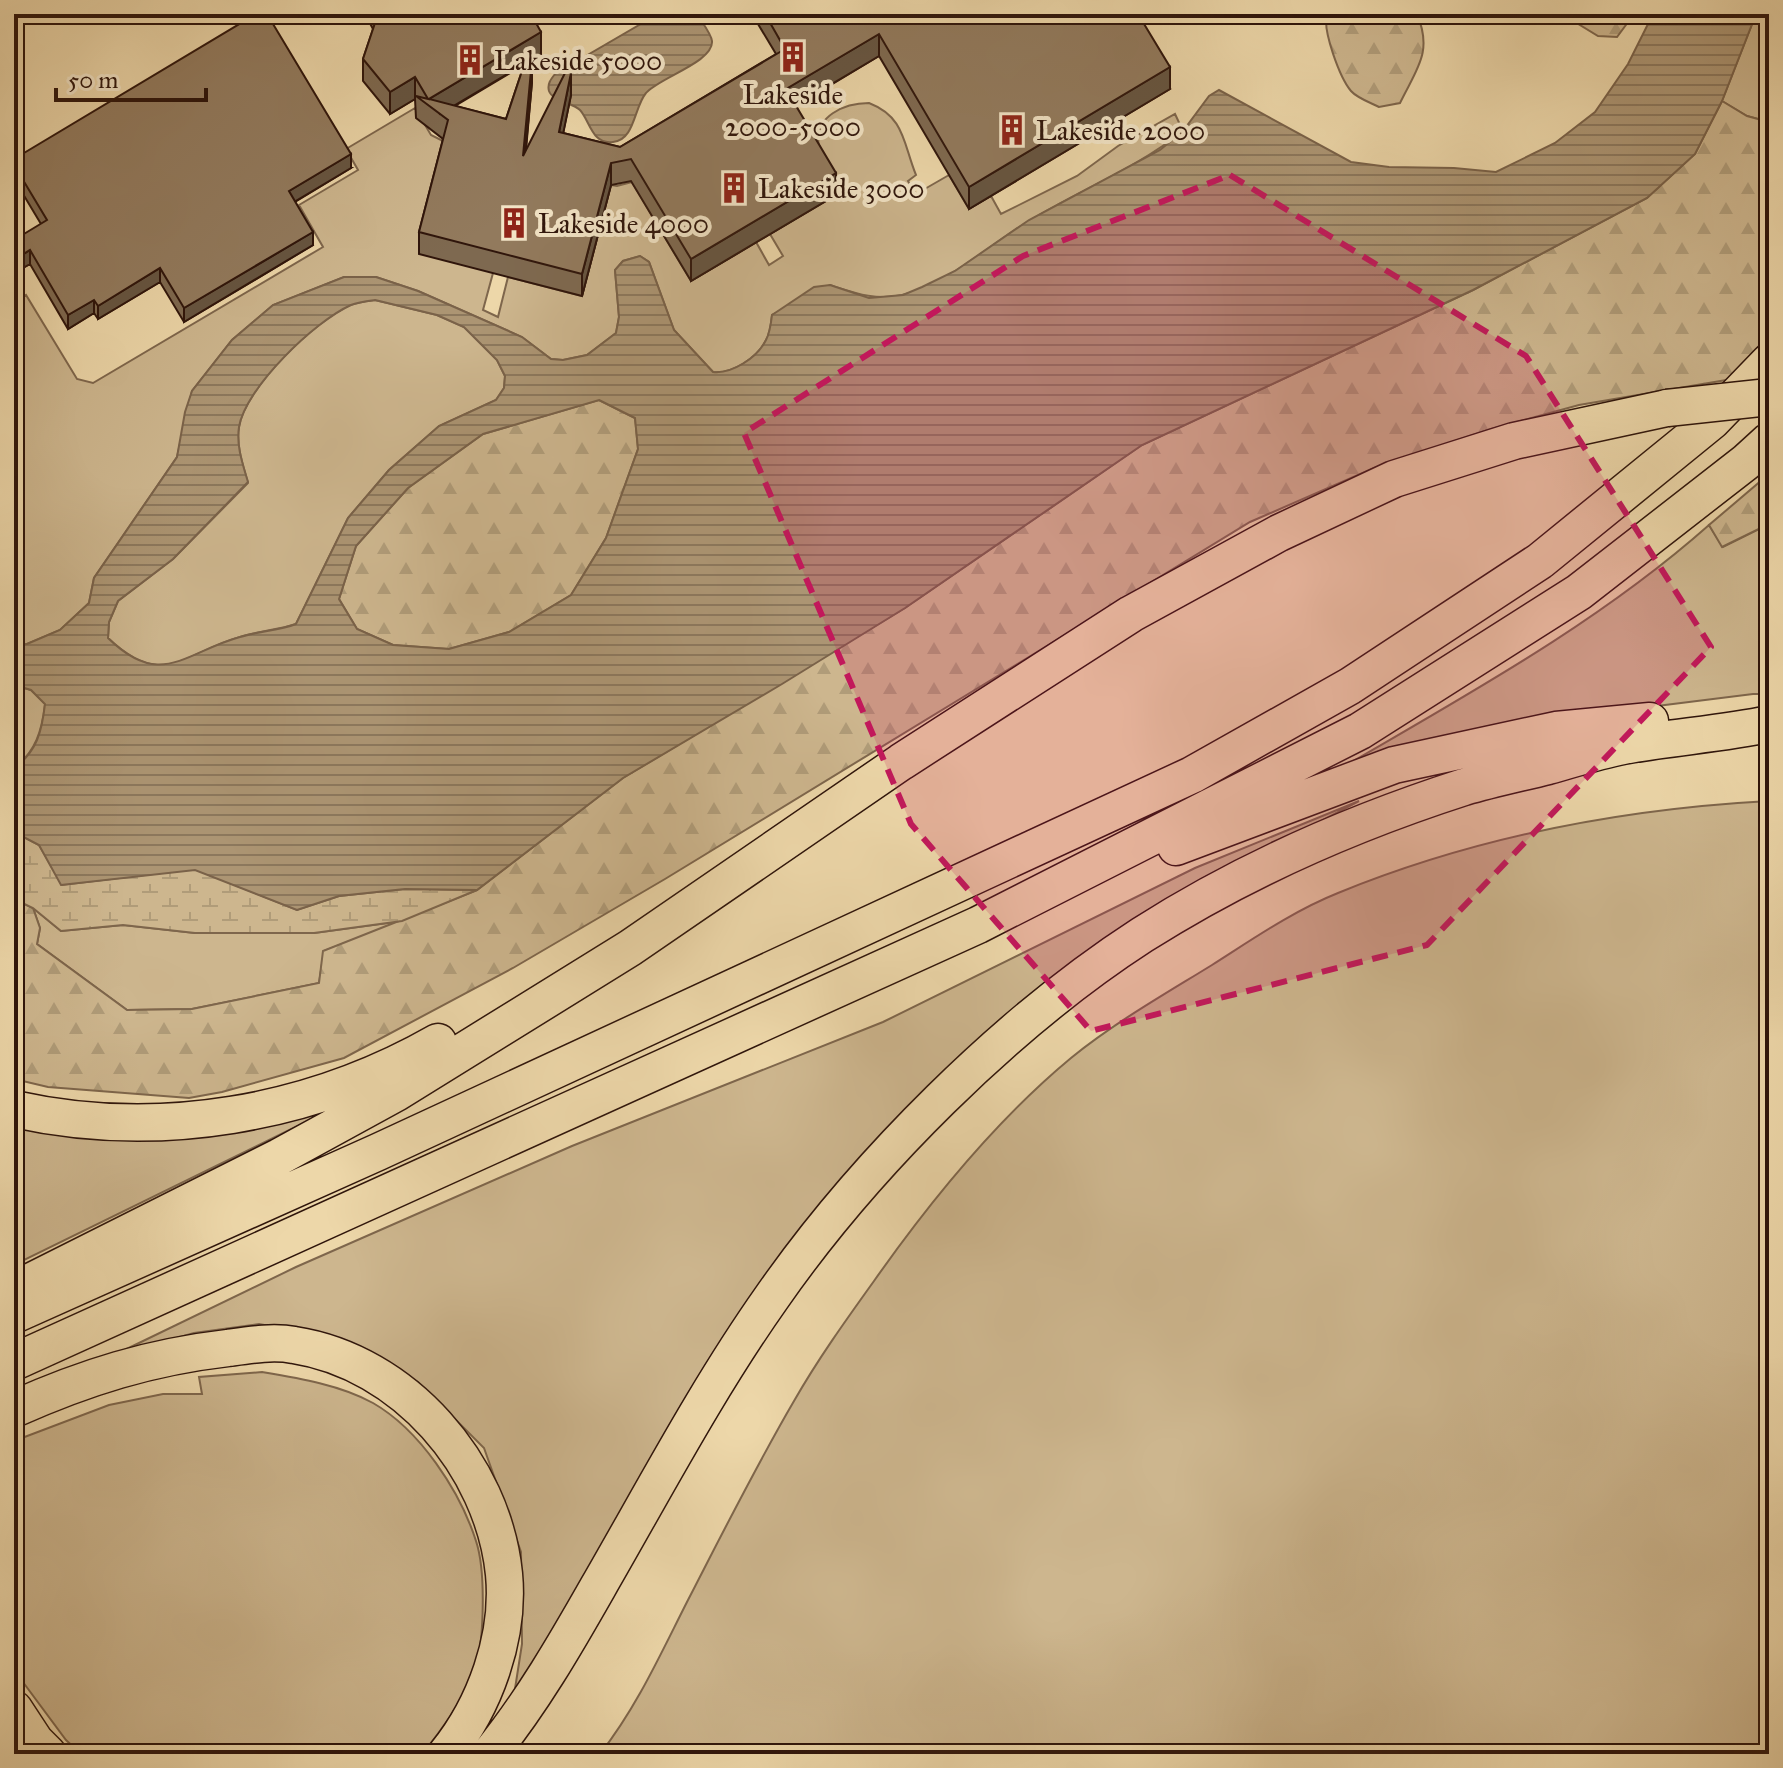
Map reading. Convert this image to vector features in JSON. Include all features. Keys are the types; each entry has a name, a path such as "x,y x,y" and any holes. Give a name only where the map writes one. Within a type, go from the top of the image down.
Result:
{"highway":[{"path":"14,1315 392,1145 1192,775 1350,686 1540,561 1712,421 1769,362"},
{"path":"14,1290 279,1157 396,1093 630,948 901,762 1131,614 1279,533 1394,479 1514,441 1667,408 1769,397"},
{"path":"14,1362 978,925 1360,731 1579,592 1769,441"},
{"path":"978,925 1087,886 1180,845 1394,765 1556,730 1769,714"},
{"path":"490,1754 518,1719 554,1663 718,1379 772,1296 829,1222 915,1126 995,1049 1070,988 1142,935 1236,882 1338,833 1466,787 1625,746 1769,724"},
{"path":"14,1109 85,1121 149,1123 236,1115 351,1084 423,1050 682,896 732,877"},
{"path":"14,1409 128,1365 189,1352 292,1344 330,1353 372,1372 422,1409 464,1458 490,1517 504,1574 502,1629 489,1677 464,1732 446,1754"},
{"path":"14,1709 35,1741 48,1754"}],"highlighted area":[{"path":"1230,175 1526,356 1711,647 1427,945 1091,1031 911,824 744,433 1023,256"}],"green space":[{"path":"1327,14 1417,14 1422,27 1423,50 1400,103 1379,107 1351,91 1333,54 1327,31"},
{"path":"1562,14 1634,14 1617,37 1598,36"},
{"path":"1756,14 1769,14 1769,122 1747,116 1722,101"},
{"path":"1722,101 1747,116 1769,122 1769,349 1744,377 1579,405 1491,429 1374,468 1250,522 665,879 513,968 344,1058 222,1092 189,1098 48,1087 14,1079 14,899 33,908 40,928 37,944 127,1010 192,1009 319,983 323,951 477,890 623,778 905,608 1142,445 1473,290 1647,198 1695,154"},
{"path":"869,103 890,116 901,132 916,175 908,181 916,194 949,175 969,209 991,196 1001,214 1077,176 1118,146 1175,114 1183,131 1128,168 1029,221 952,273 919,290 883,297 830,285 772,315 767,337 757,353 736,368 720,372 713,372 674,330 649,262 640,256 623,261 615,270 619,317 616,333 587,355 563,360 551,359 522,337 418,291 376,277 344,277 273,305 232,340 192,391 177,457 94,578 89,603 60,630 14,646 14,303 26,295 77,379 93,383 323,247 299,205 358,170 346,149 415,108 431,135 447,143 493,273 483,310 498,317 508,277 582,296 611,185 632,182 691,281 756,242 769,265 783,256 770,234 842,191 825,164 819,146 821,127 826,119 841,109"},
{"path":"375,300 437,315 464,327 497,360 505,376 504,388 496,400 439,426 389,470 348,518 296,624 240,637 174,663 159,665 127,654 108,638 109,622 118,601 173,559 248,483 238,434 244,411 254,394 284,357 319,325 350,305"},
{"path":"599,400 635,418 638,449 606,538 571,595 509,632 449,649 393,645 357,629 339,599 356,546 408,488 483,434"},
{"path":"1769,474 1769,524 1722,547 1709,525"},
{"path":"1769,524 1769,694 1577,716 1326,777 1572,629 1619,597 1709,525 1723,547"},
{"path":"14,685 31,690 45,704 37,740 28,755 14,768"},
{"path":"1359,801 1219,875 930,1086 512,1708 522,1644 521,1552 484,1448 418,1382 341,1339 259,1324 194,1333 110,1357 296,1267 572,1146 883,1022 1195,868"},
{"path":"1769,801 1769,1754 600,1754 637,1699 766,1450 832,1340 918,1221 965,1163 1016,1108 1071,1058 1140,1009 1289,917 1321,900 1390,873 1496,841 1550,829 1659,811"},
{"path":"14,832 39,845 62,885 195,869 297,910 339,896 405,889 477,890 402,921 314,933 195,933 123,925 61,931 33,908 14,899"},
{"path":"33,908 61,931 123,925 195,933 314,933 402,921 324,951 319,983 192,1009 127,1010 37,944 40,928"},
{"path":"325,1102 330,1110 14,1265 14,1127 120,1138"},
{"path":"262,1372 333,1387 373,1403 407,1429 436,1463 460,1502 479,1554 483,1586 482,1623 473,1677 453,1712 421,1754 81,1754 66,1740 14,1670 14,1441 109,1405 163,1394 202,1394 199,1377"}],"shaded area":[{"path":"658,14 697,14 711,38 710,49 695,63 646,93 630,129 620,140 600,140 580,110 551,95 550,82 555,74"},
{"path":"1653,14 1756,14 1722,101 1695,154 1647,198 1473,290 1142,445 905,608 623,778 477,890 405,889 339,896 297,910 195,870 61,885 39,845 14,832 14,768 28,755 37,740 45,704 31,690 14,685 14,646 60,630 89,603 94,578 177,457 192,391 232,340 273,305 344,277 376,277 418,291 522,337 551,359 563,360 587,355 616,333 619,317 615,270 623,261 640,256 649,262 674,330 713,372 720,372 736,368 757,353 767,337 772,315 814,287 830,285 869,298 903,295 955,271 1029,220 1160,150 1183,131 1209,96 1219,90 1351,162 1496,172 1555,143 1595,112 1628,64","holes":["375,300 437,315 464,327 497,360 505,376 504,388 496,400 439,426 389,470 348,518 296,624 221,643 173,663 143,662 127,654 108,638 109,622 118,601 173,559 248,482 238,434 244,411 254,394 284,357 319,325 351,305","599,400 635,418 638,449 606,538 571,595 509,632 449,649 393,645 357,629 339,599 356,546 408,488 483,434"]}],"building":[{"path":"256,14 267,14 351,154 289,191 313,232 184,308 160,268 98,306 94,300 68,315 30,250 14,260 14,240 47,220 14,165 14,159"},
{"path":"378,14 531,14 541,32 429,99 506,119 526,59 532,60 523,156 566,71 571,73 559,132 620,147 785,49 765,14 1138,14 1170,67 969,187 879,34 786,89 836,173 691,259 631,159 611,163 582,274 419,232 448,120 416,96 428,99 415,77 390,92 363,59"}],"waterway":[{"path":"14,23 29,14"}],"place":[{"name":"Lakeside 2000-5000","path":"793,57"},
{"name":"Lakeside 5000","path":"470,60"},
{"name":"Lakeside 2000","path":"1012,130"},
{"name":"Lakeside 3000","path":"734,188"},
{"name":"Lakeside 4000","path":"514,223"}]}
